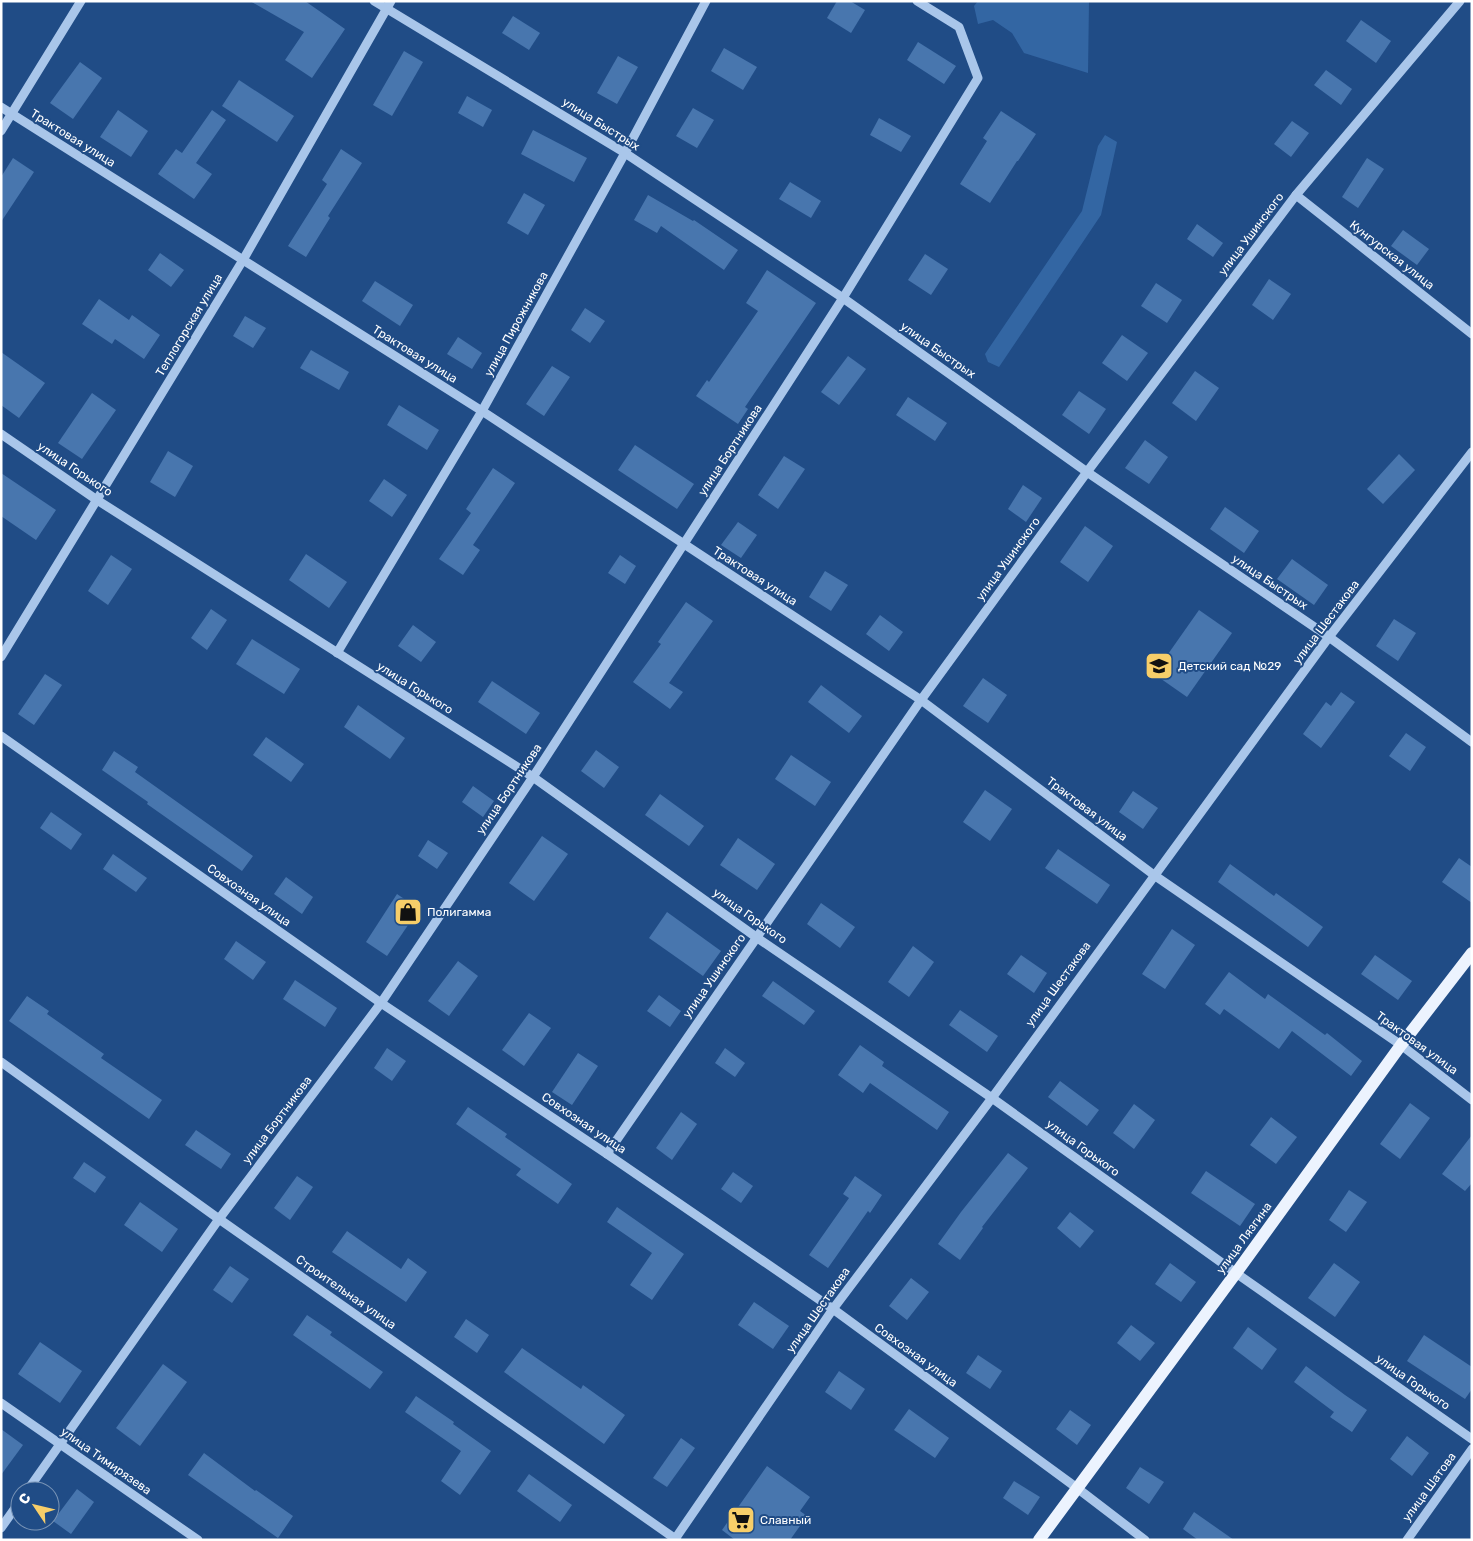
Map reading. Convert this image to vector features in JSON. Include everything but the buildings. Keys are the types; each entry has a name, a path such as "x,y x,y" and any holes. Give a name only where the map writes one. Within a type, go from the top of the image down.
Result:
{"main road":[{"name":"улица Лязгина","path":"1039,1540 1236,1273 1400,1046 1472,952"}],"street":[{"path":"1,131 82,1"},
{"name":"улица Быстрых","path":"374,1 389,5 625,153 843,298 1087,472 1329,638 1472,742"},
{"name":"улица Пирожникова","path":"337,653 482,411 625,153 706,1"},
{"name":"улица Бортникова","path":"34,1481 220,1219 380,1003 533,777 843,298 978,78 959,27 917,1"},
{"name":"улица Ушинского","path":"607,1154 921,700 1087,472 1296,195 1460,1"},
{"name":"Теплогорская улица","path":"1,657 243,260 389,5"},
{"name":"Трактовая улица","path":"1,107 482,411 921,700 1154,875 1400,1046 1472,1100"},
{"name":"Кунгурская улица","path":"1296,195 1472,334"},
{"name":"улица Горького","path":"1,434 97,500 533,777 756,937 992,1098 1472,1439"},
{"name":"улица Шестакова","path":"676,1539 833,1309 992,1098 1329,638 1472,452"},
{"name":"Совхозная улица","path":"1,736 380,1003 607,1154 833,1309 1145,1540"},
{"name":"Строительная улица","path":"1,1062 220,1219 676,1539"},
{"name":"улица Тимирязева","path":"1,1403 198,1540"},
{"name":"улица Шатова","path":"1407,1540 1472,1449"},
{"path":"1,1528 10,1515"}],"shaded area":[{"path":"978,1 1089,1 1088,73 1024,53 1012,33 993,20 978,24 974,6"},
{"path":"1105,135 1117,142 1101,215 999,367 988,362 985,354 1082,211 1098,146"}],"place":[{"name":"Детский сад №29","path":"1159,666"},
{"name":"Полигамма","path":"408,912"},
{"name":"Славный","path":"741,1520"}]}
